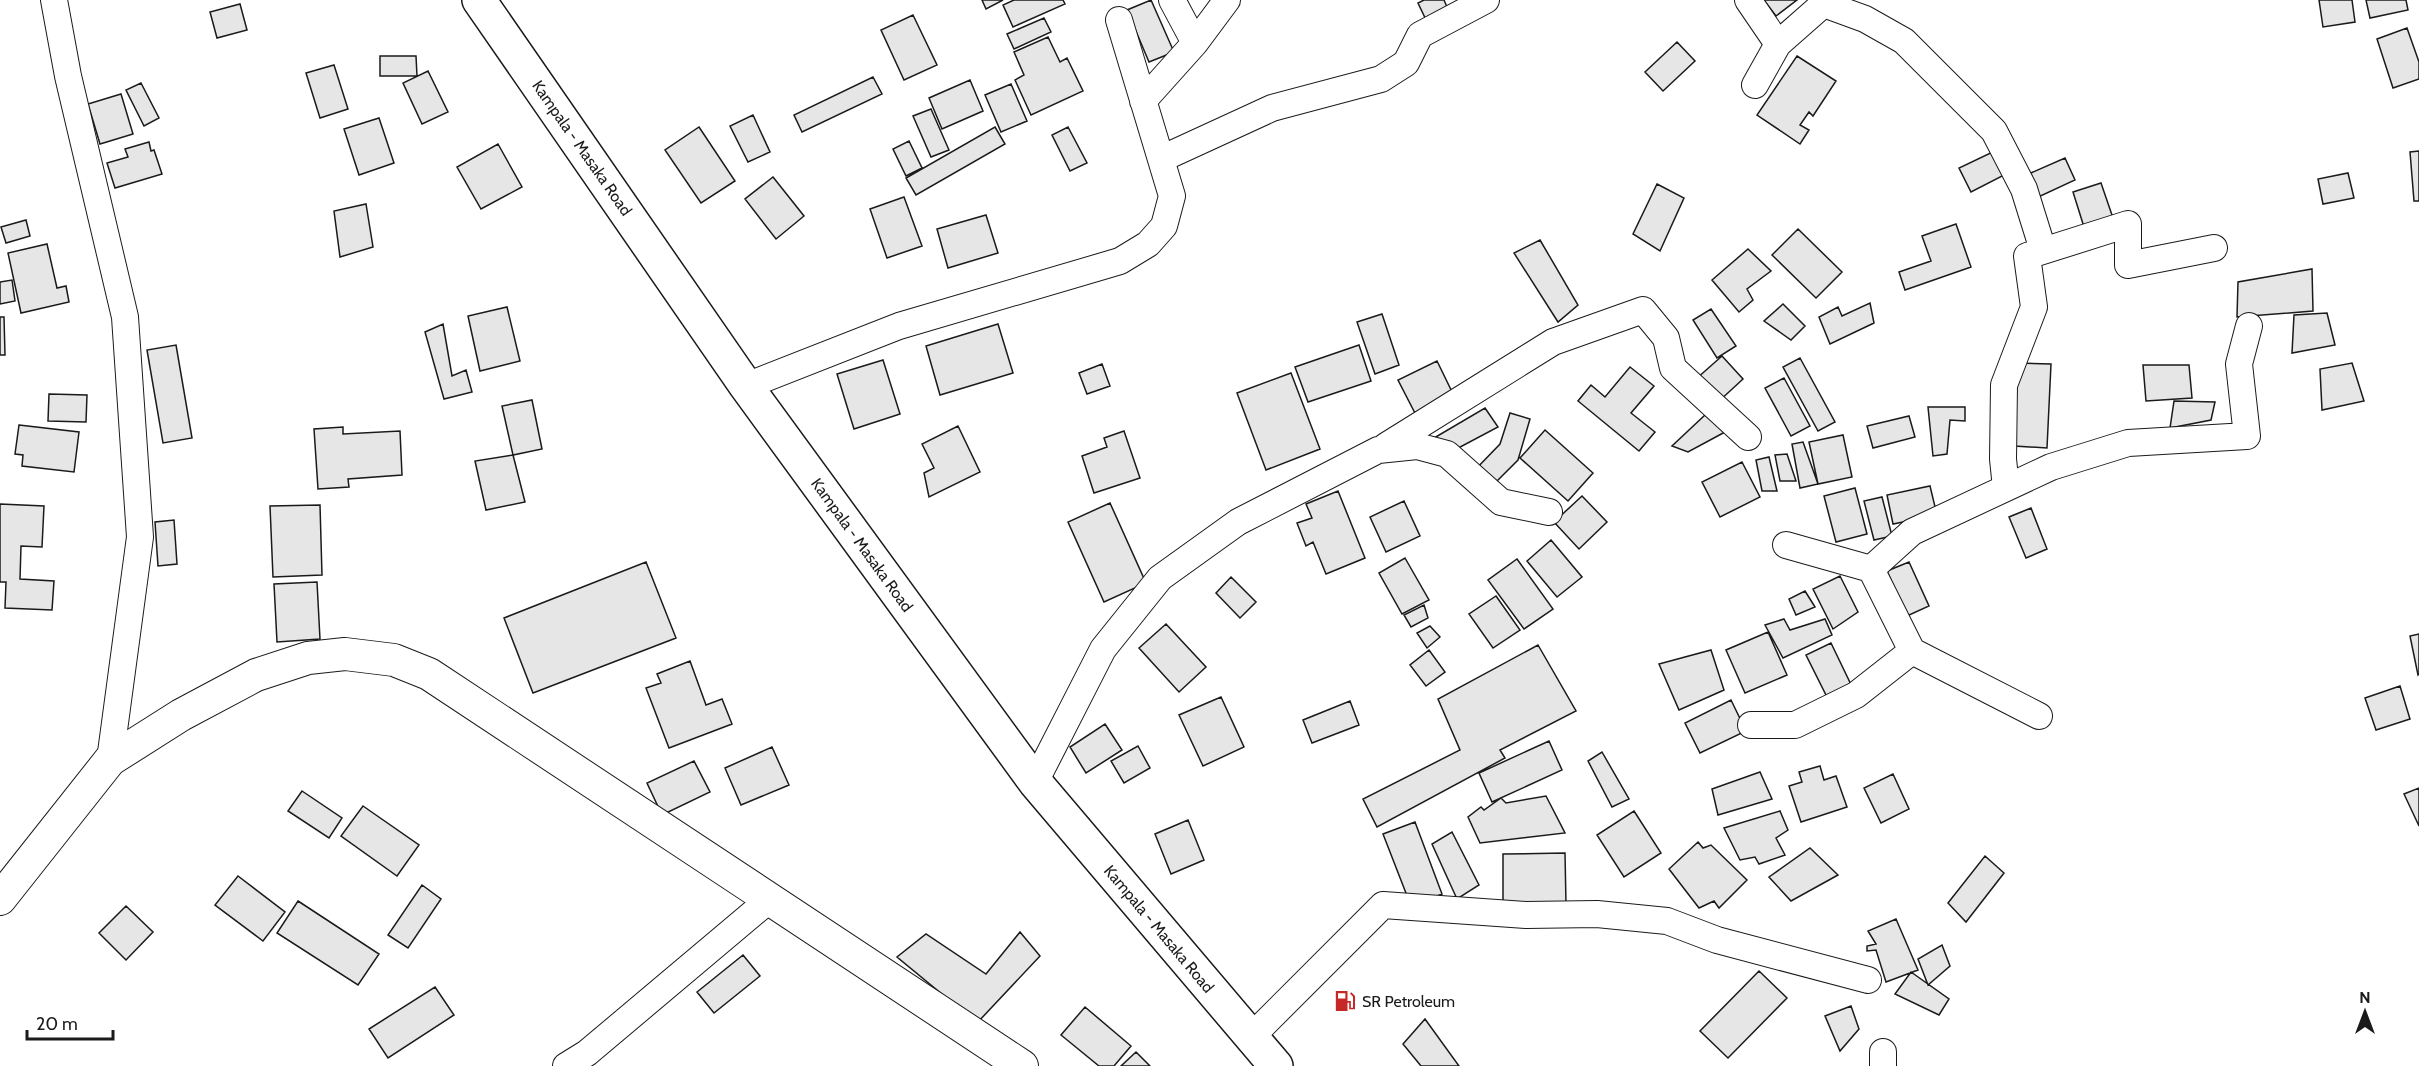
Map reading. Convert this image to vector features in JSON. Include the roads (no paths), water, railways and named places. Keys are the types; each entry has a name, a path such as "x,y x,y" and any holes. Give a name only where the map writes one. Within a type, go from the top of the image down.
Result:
{"main road":[{"name":"Kampala - Masaka Road","path":"479,0 746,386 1035,782 1276,1066"}],"street":[{"path":"54,0 68,76 125,317 140,537 110,760"},
{"path":"1172,0 1195,43"},
{"path":"1143,101 1195,43 1227,0"},
{"path":"1161,159 1272,108 1381,79 1406,63 1420,35 1486,0"},
{"path":"1748,0 1778,44"},
{"path":"1755,85 1778,44 1826,2 1904,41 1994,131 2024,189 2043,250"},
{"path":"746,386 899,326 1120,261 1148,244 1164,226 1172,196 1119,20"},
{"path":"2006,488 2003,459 2004,385 2034,307 2027,256 2128,224 2128,264 2214,249"},
{"path":"1035,782 1103,649 1160,578 1238,522 1378,450 1553,342 1643,310 1665,338 1673,368 1748,437"},
{"path":"1871,569 1912,532 2051,467 2128,443 2247,436 2239,364 2249,326"},
{"path":"1378,450 1417,446 1447,454 1501,502 1549,512"},
{"path":"1786,545 1871,569 1912,651 2039,716"},
{"path":"1751,725 1795,725 1857,695 1912,651"},
{"path":"0,899 110,760 181,714 256,675 308,658 345,654 394,660 429,674 1022,1066"},
{"path":"566,1066 587,1053 770,899"},
{"path":"1251,1037 1383,905 1526,915 1597,914 1667,921 1717,940 1868,981"}],"place":[{"name":"SR Petroleum","path":"1345,1001"}]}
